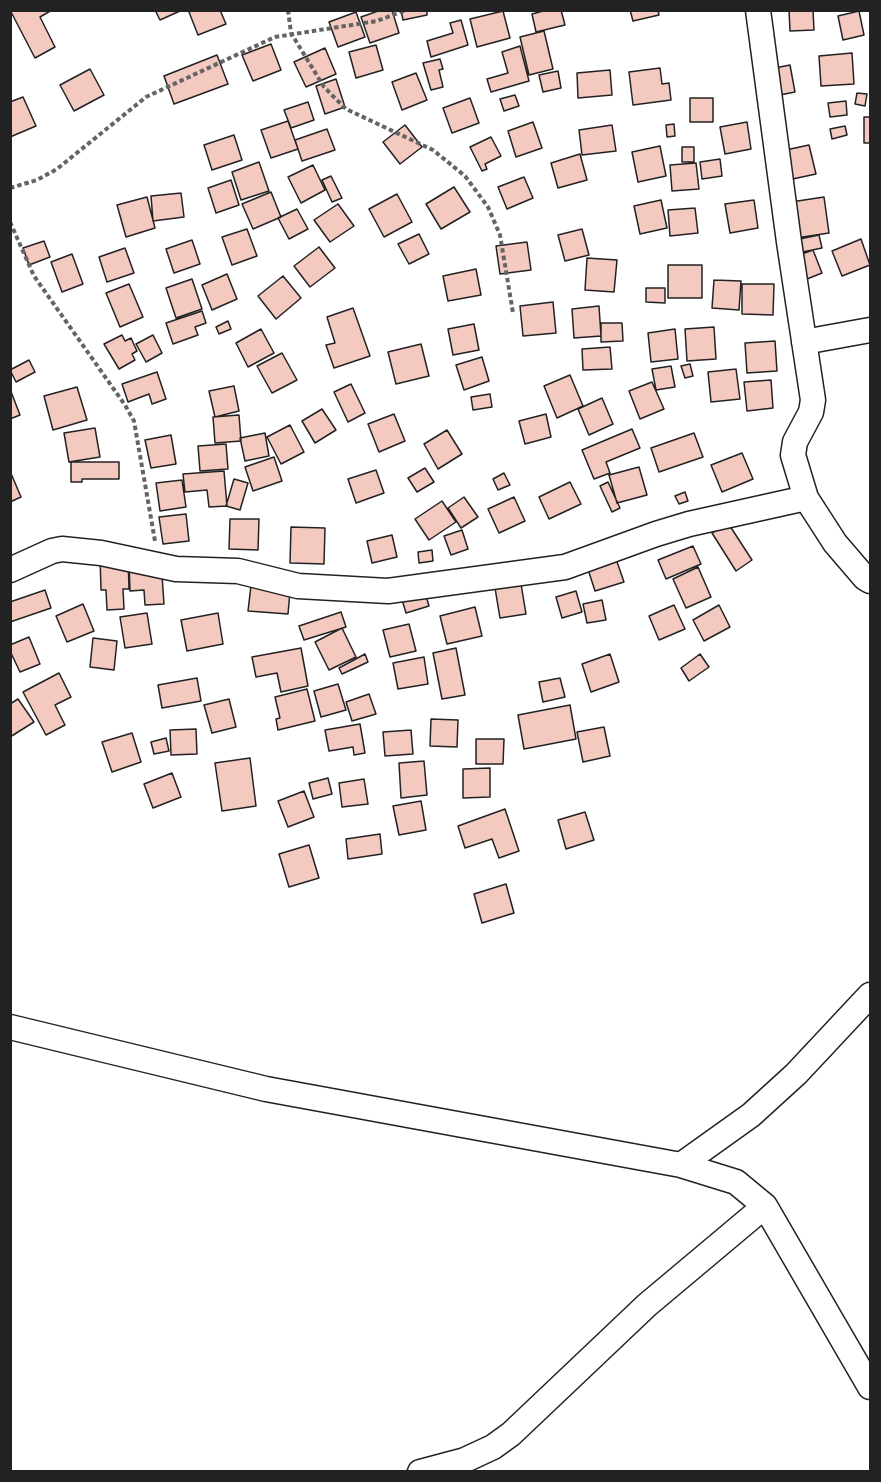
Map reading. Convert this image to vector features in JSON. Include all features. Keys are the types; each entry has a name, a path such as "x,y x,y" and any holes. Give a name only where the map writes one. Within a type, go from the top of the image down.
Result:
{"street":[{"path":"758,10 813,400 811,412 795,442 793,455 806,498 835,543 870,581"},
{"path":"804,342 870,330"},
{"path":"10,570 52,550 62,549 101,553 176,569 238,571 298,586 388,591 565,567 689,524 806,498"},
{"path":"681,1165 751,1115 796,1074 870,995"},
{"path":"842,1026 870,1018"},
{"path":"10,1027 266,1089 681,1165 736,1182 765,1206 870,1387"},
{"path":"420,1472 465,1460 493,1447 511,1434 647,1305 765,1206"}],"path":[{"path":"288,10 291,33 324,87 346,109 433,150 465,176 488,207 500,235 513,313"},
{"path":"10,188 37,180 57,169 146,97 275,36 377,21 406,10"},
{"path":"10,222 34,276 134,421 159,565"}],"building":[{"path":"10,10 52,10 40,17 55,47 35,58"},
{"path":"155,10 180,10 180,11 160,20"},
{"path":"220,10 226,24 198,35 189,12"},
{"path":"381,10 392,10 399,33 370,43 361,17"},
{"path":"401,10 427,10 427,15 403,20"},
{"path":"547,10 561,10 565,25 536,32 532,14"},
{"path":"630,10 658,10 659,15 633,21"},
{"path":"789,10 813,10 814,30 790,31"},
{"path":"503,11 510,38 477,47 470,19"},
{"path":"859,11 864,35 843,40 838,16"},
{"path":"356,12 365,37 338,47 329,22"},
{"path":"461,20 468,45 431,57 427,41 453,33 450,23"},
{"path":"544,31 553,69 529,75 520,37"},
{"path":"271,44 281,70 253,81 242,55"},
{"path":"376,45 383,70 356,78 349,52"},
{"path":"520,46 529,81 491,92 487,79 508,73 502,52"},
{"path":"325,48 336,74 306,87 294,62"},
{"path":"852,53 854,84 821,86 819,56"},
{"path":"217,55 228,84 174,104 164,76"},
{"path":"440,59 443,69 439,70 443,87 431,90 423,63"},
{"path":"790,65 795,92 765,98 760,71"},
{"path":"660,68 662,84 669,83 671,100 633,105 629,72"},
{"path":"90,69 104,95 74,111 60,85"},
{"path":"610,70 612,95 578,98 577,73"},
{"path":"558,71 561,88 543,92 539,75"},
{"path":"416,73 427,100 402,110 392,82"},
{"path":"336,79 345,107 325,114 316,86"},
{"path":"857,93 867,94 865,106 855,104"},
{"path":"515,95 519,106 504,111 500,99"},
{"path":"23,97 36,126 10,137 10,102"},
{"path":"470,98 479,123 452,133 443,108"},
{"path":"690,98 713,98 713,122 690,122"},
{"path":"846,101 847,115 830,117 828,103"},
{"path":"308,102 314,120 291,128 284,110"},
{"path":"864,117 870,117 870,143 864,143"},
{"path":"288,121 298,149 271,158 261,130"},
{"path":"533,122 542,148 516,157 508,131"},
{"path":"747,122 751,149 725,154 720,127"},
{"path":"674,124 675,136 667,137 666,125"},
{"path":"405,125 422,147 400,164 383,142"},
{"path":"612,125 616,151 582,155 579,130"},
{"path":"845,126 847,135 832,139 830,129"},
{"path":"327,129 335,150 302,161 295,140"},
{"path":"234,135 242,160 212,170 204,145"},
{"path":"491,137 501,156 485,164 487,169 482,171 470,147"},
{"path":"809,145 816,174 788,180 781,151"},
{"path":"660,146 666,176 638,182 632,152"},
{"path":"682,147 694,147 694,162 682,162"},
{"path":"580,154 587,180 558,188 551,163"},
{"path":"720,159 722,176 702,179 700,162"},
{"path":"259,162 269,191 241,200 232,172"},
{"path":"696,163 699,189 672,191 670,165"},
{"path":"313,165 325,190 301,203 288,177"},
{"path":"331,176 342,198 332,202 322,180"},
{"path":"524,177 533,198 507,209 498,187"},
{"path":"231,180 239,205 216,213 208,188"},
{"path":"454,187 470,212 441,229 426,204"},
{"path":"271,192 281,217 253,229 242,204"},
{"path":"181,193 184,217 153,221 151,196"},
{"path":"397,194 412,222 384,237 369,209"},
{"path":"147,197 155,228 126,237 117,205"},
{"path":"824,197 829,233 796,238 791,202"},
{"path":"661,200 667,228 640,234 634,206"},
{"path":"754,200 758,228 730,233 725,204"},
{"path":"338,204 354,226 330,242 314,220"},
{"path":"695,208 698,233 670,236 668,210"},
{"path":"297,209 308,229 289,239 278,218"},
{"path":"247,229 257,256 232,265 222,237"},
{"path":"582,229 589,255 565,261 558,235"},
{"path":"419,234 429,254 409,264 398,244"},
{"path":"819,235 822,248 793,254 790,241"},
{"path":"861,239 870,265 842,276 832,251"},
{"path":"192,240 200,264 174,273 166,249"},
{"path":"44,241 50,257 29,265 23,248"},
{"path":"527,242 531,270 500,274 496,246"},
{"path":"319,247 335,268 310,287 294,266"},
{"path":"125,248 134,273 107,282 99,257"},
{"path":"813,250 822,273 797,283 788,259"},
{"path":"72,254 83,284 62,292 51,262"},
{"path":"587,258 617,260 614,292 585,290"},
{"path":"668,265 702,265 702,298 668,298"},
{"path":"476,269 481,295 448,301 443,276"},
{"path":"227,274 237,299 212,310 202,285"},
{"path":"283,276 301,298 276,319 258,296"},
{"path":"192,279 202,309 176,318 166,288"},
{"path":"714,280 741,281 739,310 712,308"},
{"path":"129,284 143,317 120,327 106,293"},
{"path":"742,284 774,284 773,315 742,314"},
{"path":"646,288 665,288 665,303 646,302"},
{"path":"553,302 556,333 523,336 520,306"},
{"path":"599,306 601,336 574,338 572,309"},
{"path":"353,308 370,356 334,368 326,345 335,343 327,317"},
{"path":"202,311 206,323 195,327 198,335 173,344 166,323"},
{"path":"228,321 231,329 219,334 216,327"},
{"path":"601,323 622,323 623,341 601,342"},
{"path":"474,324 479,350 453,355 448,329"},
{"path":"714,327 716,359 687,361 685,329"},
{"path":"261,329 274,353 248,367 236,343"},
{"path":"675,329 678,359 651,362 648,333"},
{"path":"122,335 125,341 131,338 137,351 132,354 135,360 119,369 104,344"},
{"path":"153,335 162,353 146,362 136,344"},
{"path":"775,341 777,371 747,373 745,343"},
{"path":"421,344 429,376 396,384 388,352"},
{"path":"610,347 612,369 583,370 582,349"},
{"path":"282,353 297,380 272,393 257,366"},
{"path":"482,357 489,381 464,390 456,365"},
{"path":"29,360 35,372 16,382 10,370"},
{"path":"690,364 693,376 685,378 681,366"},
{"path":"671,366 675,387 656,390 652,369"},
{"path":"736,369 740,399 711,402 708,372"},
{"path":"157,372 166,399 152,404 149,394 128,402 122,384"},
{"path":"570,375 583,406 557,418 544,386"},
{"path":"771,380 773,408 747,411 744,382"},
{"path":"652,382 664,409 640,419 629,391"},
{"path":"351,384 365,413 348,422 334,392"},
{"path":"234,386 239,411 215,417 209,391"},
{"path":"77,387 87,420 53,430 44,396"},
{"path":"10,389 20,415 10,419"},
{"path":"490,394 492,407 473,410 471,397"},
{"path":"602,398 613,424 589,435 578,409"},
{"path":"322,409 336,430 315,443 302,421"},
{"path":"394,414 405,441 379,452 368,424"},
{"path":"546,414 551,437 525,444 519,421"},
{"path":"239,415 241,441 215,443 213,417"},
{"path":"290,425 304,452 281,464 267,437"},
{"path":"95,428 100,457 69,462 64,433"},
{"path":"632,429 640,448 606,462 610,473 594,479 582,450"},
{"path":"447,430 462,454 438,469 424,444"},
{"path":"265,433 269,456 245,461 240,438"},
{"path":"694,433 703,457 659,472 651,448"},
{"path":"171,435 176,464 151,468 145,440"},
{"path":"226,444 228,469 200,471 198,446"},
{"path":"742,453 753,479 722,492 711,465"},
{"path":"274,457 282,481 253,491 245,467"},
{"path":"71,462 119,462 119,479 82,479 82,482 71,482"},
{"path":"639,467 647,495 617,503 609,475"},
{"path":"425,468 434,482 417,492 408,478"},
{"path":"376,470 384,493 356,503 348,479"},
{"path":"10,471 21,497 10,502"},
{"path":"224,471 227,506 209,507 207,490 185,492 183,474"},
{"path":"504,473 510,485 498,490 493,479"},
{"path":"234,479 248,483 240,510 226,506"},
{"path":"182,480 186,507 160,511 156,483"},
{"path":"570,482 581,504 549,519 539,497"},
{"path":"608,482 620,508 612,512 600,486"},
{"path":"685,492 688,501 679,504 675,496"},
{"path":"464,497 478,517 461,528 448,508"},
{"path":"514,497 525,521 499,533 488,509"},
{"path":"442,501 456,522 429,540 415,519"},
{"path":"186,514 189,541 163,544 159,517"},
{"path":"230,519 259,519 258,550 229,549"},
{"path":"728,523 752,560 736,571 712,533"},
{"path":"291,527 325,528 324,564 290,563"},
{"path":"462,530 468,549 451,555 444,536"},
{"path":"392,535 397,557 372,563 367,541"},
{"path":"693,546 701,564 666,579 658,560"},
{"path":"432,550 433,561 419,563 418,552"},
{"path":"614,553 624,582 595,591 586,563"},
{"path":"128,555 129,589 123,589 124,609 107,610 106,590 101,590 100,557"},
{"path":"161,560 164,604 145,605 144,590 130,591 129,563"},
{"path":"698,567 711,597 686,608 673,579"},
{"path":"252,577 291,581 288,614 248,611"},
{"path":"421,579 429,606 406,613 398,586"},
{"path":"521,584 526,614 500,618 495,588"},
{"path":"45,590 51,608 10,622 10,602"},
{"path":"576,591 582,612 562,618 556,597"},
{"path":"602,600 606,620 587,623 583,604"},
{"path":"83,604 94,631 67,642 56,616"},
{"path":"674,605 685,629 659,640 649,616"},
{"path":"719,605 730,627 704,641 693,620"},
{"path":"475,607 482,636 447,644 440,616"},
{"path":"341,612 346,627 304,640 299,626"},
{"path":"147,613 152,644 125,648 120,617"},
{"path":"218,613 223,644 187,651 181,620"},
{"path":"409,624 416,651 390,657 383,630"},
{"path":"342,628 356,657 329,670 315,642"},
{"path":"29,637 40,664 20,672 10,651 10,645"},
{"path":"93,638 117,641 114,670 90,667"},
{"path":"301,648 308,686 281,692 277,673 256,677 252,657"},
{"path":"456,648 465,695 442,699 433,653"},
{"path":"365,654 368,662 342,674 339,668"},
{"path":"610,654 619,682 591,692 582,664"},
{"path":"700,654 709,667 689,681 681,668"},
{"path":"424,657 428,684 398,689 393,663"},
{"path":"59,673 71,697 55,705 65,725 46,735 23,692"},
{"path":"197,678 201,701 162,708 158,685"},
{"path":"560,678 565,697 543,702 539,682"},
{"path":"338,684 346,710 321,717 314,691"},
{"path":"307,689 315,721 278,730 276,719 280,718 275,697"},
{"path":"369,694 376,714 352,721 346,702"},
{"path":"18,699 34,722 10,737 10,704"},
{"path":"229,699 236,727 212,733 204,705"},
{"path":"570,705 576,739 524,749 518,715"},
{"path":"431,719 458,720 457,747 430,746"},
{"path":"360,724 365,753 354,755 353,747 329,751 325,730"},
{"path":"604,727 610,756 583,762 577,732"},
{"path":"196,729 197,754 171,755 170,730"},
{"path":"411,730 413,754 385,756 383,732"},
{"path":"132,733 141,762 112,772 102,742"},
{"path":"166,738 169,751 154,754 151,742"},
{"path":"476,739 504,739 503,764 476,764"},
{"path":"250,758 256,806 222,811 215,763"},
{"path":"424,761 427,795 401,798 399,763"},
{"path":"490,768 490,797 463,798 463,769"},
{"path":"172,773 181,797 153,808 144,784"},
{"path":"328,778 332,794 313,799 309,783"},
{"path":"364,779 368,804 342,807 339,783"},
{"path":"304,791 314,817 288,827 278,801"},
{"path":"421,801 426,830 399,835 393,806"},
{"path":"505,809 519,851 499,858 492,839 465,848 458,826"},
{"path":"585,812 594,840 566,849 558,820"},
{"path":"380,834 382,854 348,859 346,839"},
{"path":"309,845 319,878 289,887 279,854"},
{"path":"506,884 514,913 482,923 474,894"}]}
